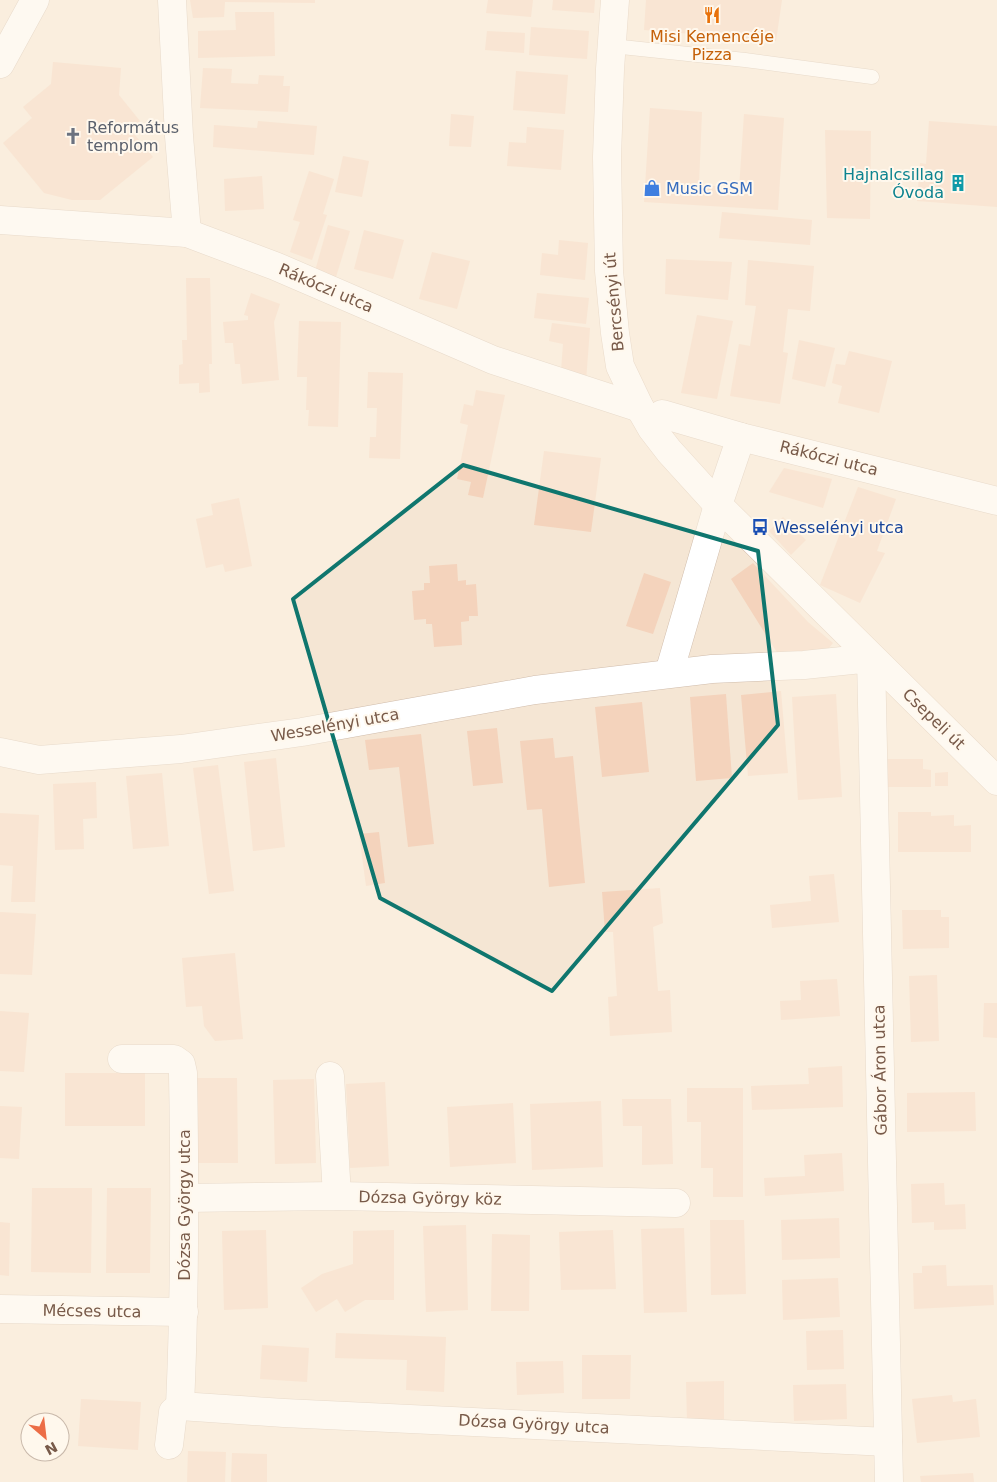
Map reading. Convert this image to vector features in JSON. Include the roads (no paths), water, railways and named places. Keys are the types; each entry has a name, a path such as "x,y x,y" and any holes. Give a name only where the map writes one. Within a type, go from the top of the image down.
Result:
{"street":[{"path":"0,64 34,0"},
{"path":"172,0 179,136 187,233"},
{"name":"Bercsényi út","path":"615,0 607,158 609,271 620,366 651,411 652,429 669,451 718,505 871,658"},
{"name":"Rákóczi utca","path":"0,220 187,233 275,266 493,360 651,411 741,437 997,501"},
{"path":"670,673 718,505 741,437"},
{"name":"Wesselényi utca","path":"0,752 39,760 181,749 302,732 535,690 712,669 804,665 871,658"},
{"name":"Csepeli út","path":"871,658 997,781"},
{"name":"Gábor Áron utca","path":"871,658 889,1482"},
{"name":"Dózsa György utca","path":"122,1059 174,1059 181,1064 183,1073 184,1312 180,1406"},
{"path":"330,1076 337,1196"},
{"name":"Dózsa György köz","path":"185,1198 337,1196 676,1203"},
{"name":"Mécses utca","path":"0,1309 184,1312"},
{"name":"Dózsa György utca","path":"169,1445 172,1412 180,1406 294,1414 888,1442"}],"lane":[{"path":"612,46 745,60 872,78"}],"place":[{"name":"Misi Kemencéje Pizza","path":"712,15"},
{"name":"Református templom","path":"73,136"},
{"name":"Hajnalcsillag Óvoda","path":"958,183"},
{"name":"Music GSM","path":"652,188"},
{"name":"Wesselényi utca","path":"760,527"}]}
